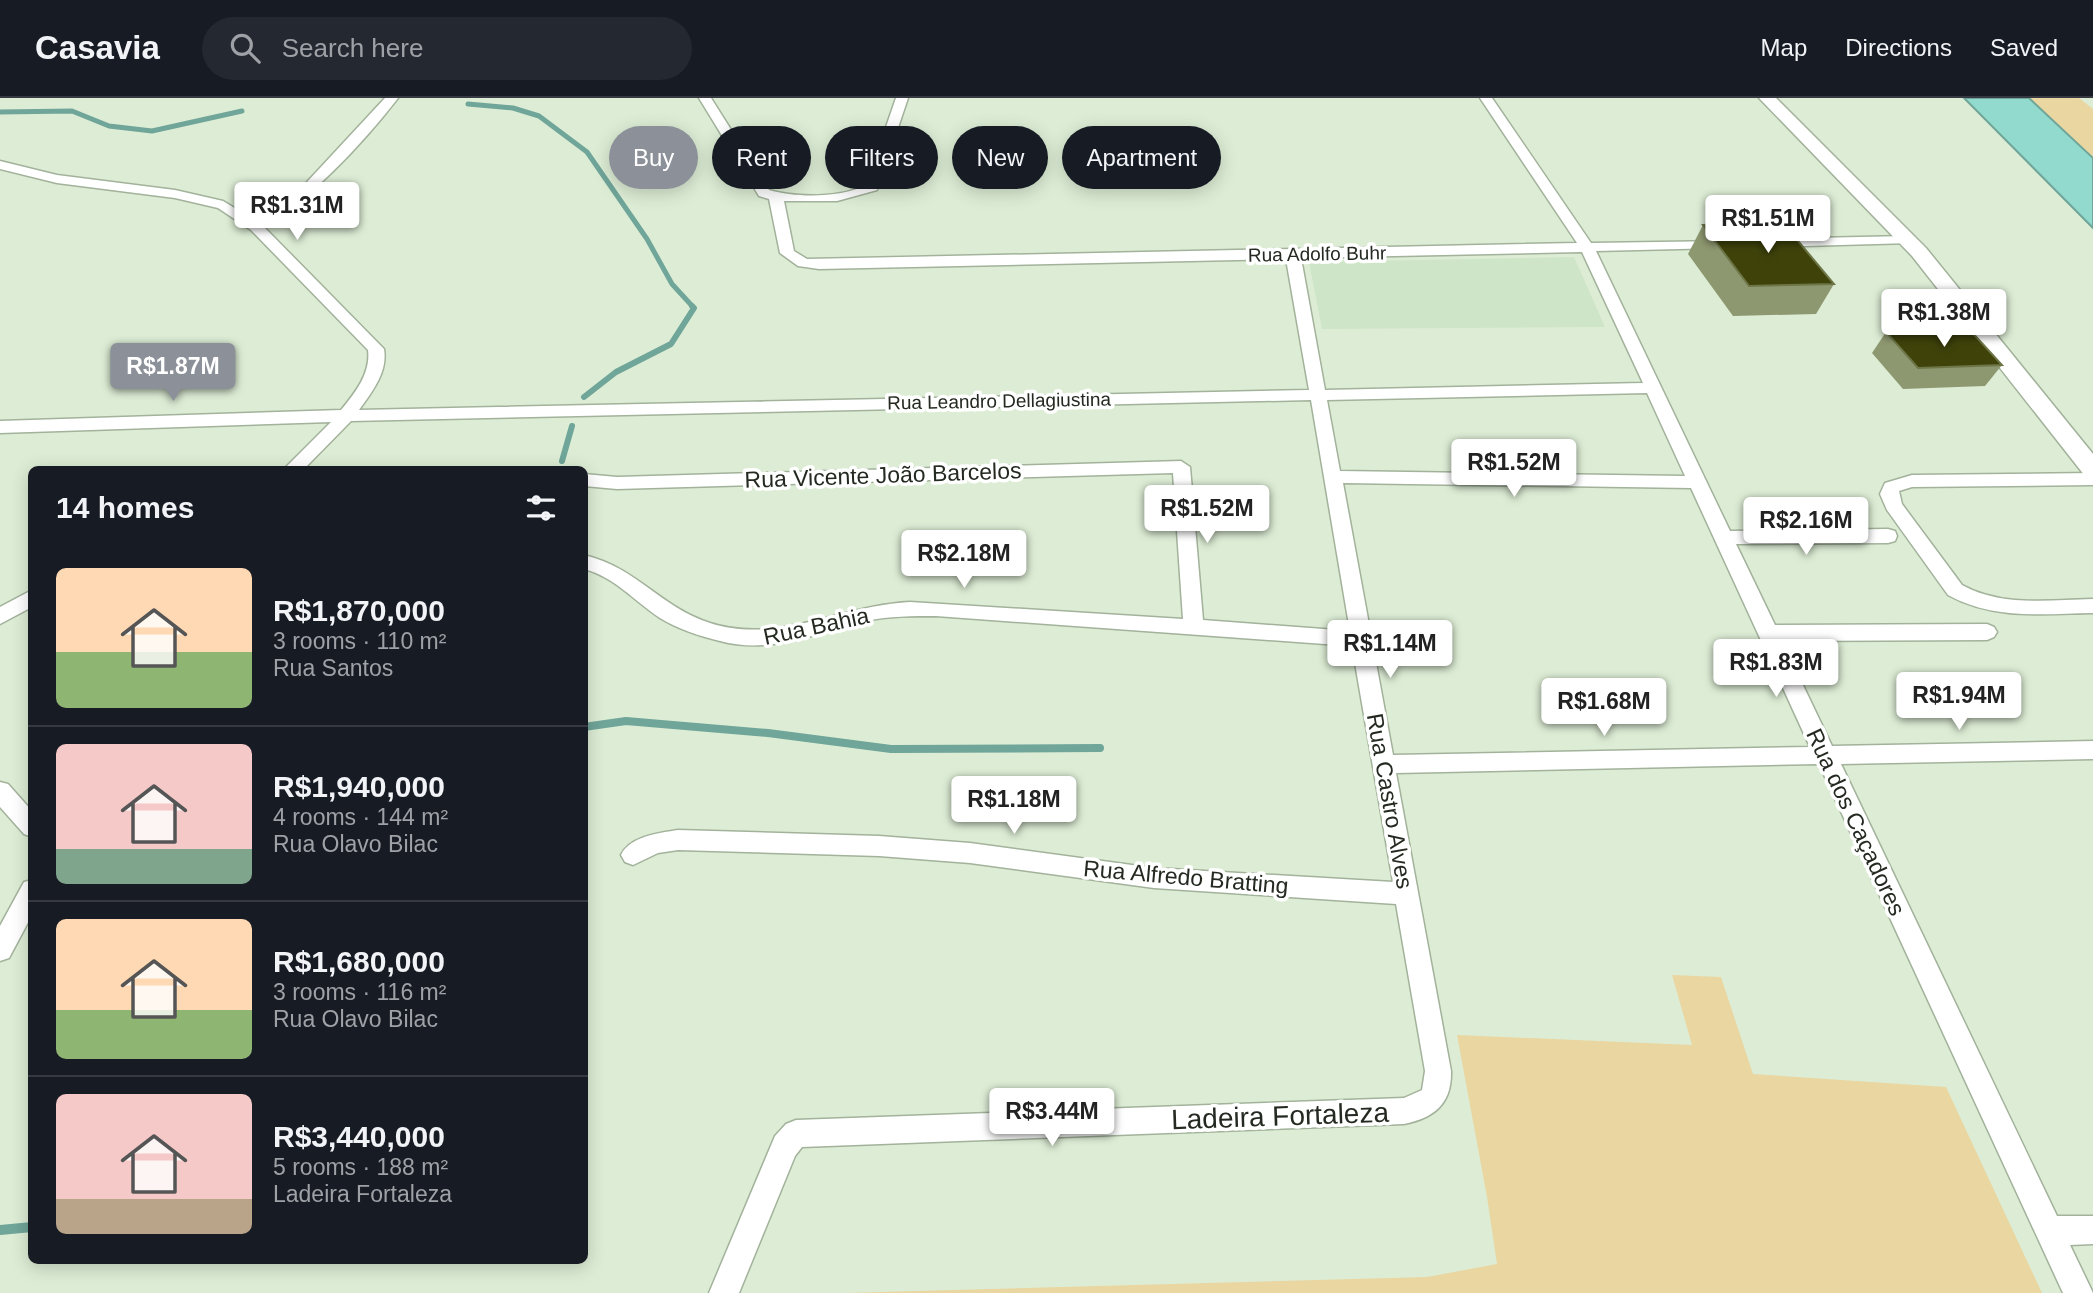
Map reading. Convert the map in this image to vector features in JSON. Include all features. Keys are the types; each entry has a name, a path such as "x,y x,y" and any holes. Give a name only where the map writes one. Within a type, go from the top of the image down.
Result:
{"main road":[{"path":"1767,98 1908,240 2093,470"}],"street":[{"path":"256,227 312,185 392,98"},
{"path":"705,98 764,193 776,197 849,195 868,191 872,187 902,98"},
{"name":"Rua dos Caçadores","path":"1486,98 1587,247 2078,1293"},
{"path":"0,165 57,179 200,199 223,205 256,227 377,352 377,362 371,377 346,416 296,466"},
{"name":"Rua Adolfo Buhr","path":"776,197 787,254 803,263 819,265 1908,240"},
{"name":"Rua Castro Alves","path":"1293,254 1438,1071 1439,1086 1433,1099"},
{"name":"Rua Leandro Dellagiustina","path":"0,427 346,416 1653,388"},
{"name":"Rua Vicente João Barcelos","path":"588,480 617,483 1181,467 1194,626"},
{"path":"1333,477 1697,482"},
{"path":"2093,479 1912,481 1891,487 1889,494 1893,506 1955,590 1966,598 1994,605 2093,606"},
{"path":"1723,538 1888,536"},
{"name":"Rua Bahia","path":"588,563 619,573 660,608 679,619 748,640 904,609 976,611 1361,639"},
{"path":"0,617 28,600"},
{"path":"1768,633 1987,632"},
{"path":"1384,764 2093,750"},
{"path":"0,791 28,822"},
{"name":"Rua Alfredo Bratting","path":"633,855 654,844 678,840 718,839 879,846 970,853 1154,878 1406,894"},
{"path":"0,950 28,898"},
{"name":"Ladeira Fortaleza","path":"724,1293 785,1146 796,1134 1404,1111 1422,1108 1433,1099"},
{"path":"2048,1231 2093,1230"}],"shaded area":[{"path":"2029,98 2079,98 2093,109 2093,159"},
{"path":"1574,257 1605,327 1322,329 1309,262"},
{"path":"1672,975 1721,977 1753,1074 1946,1087 2042,1293 844,1293 1427,1277 1497,1264 1457,1035 1692,1045"}],"water":[{"path":"1964,98 2029,98 2093,158 2093,228"}],"building":[{"path":"1783,223 1834,284 1749,286 1703,225"},
{"path":"1969,329 2002,365 1918,368 1886,332"}],"waterway":[{"path":"468,104 513,108 539,116 587,152 647,239 672,284 694,308"},
{"path":"0,112 72,111 109,126 152,131 242,111"},
{"path":"584,397 616,372 671,344 694,308"},
{"path":"562,461 572,426"},
{"path":"588,726 626,721 768,733 891,749 1100,748"},
{"path":"0,1230 28,1227"}]}
